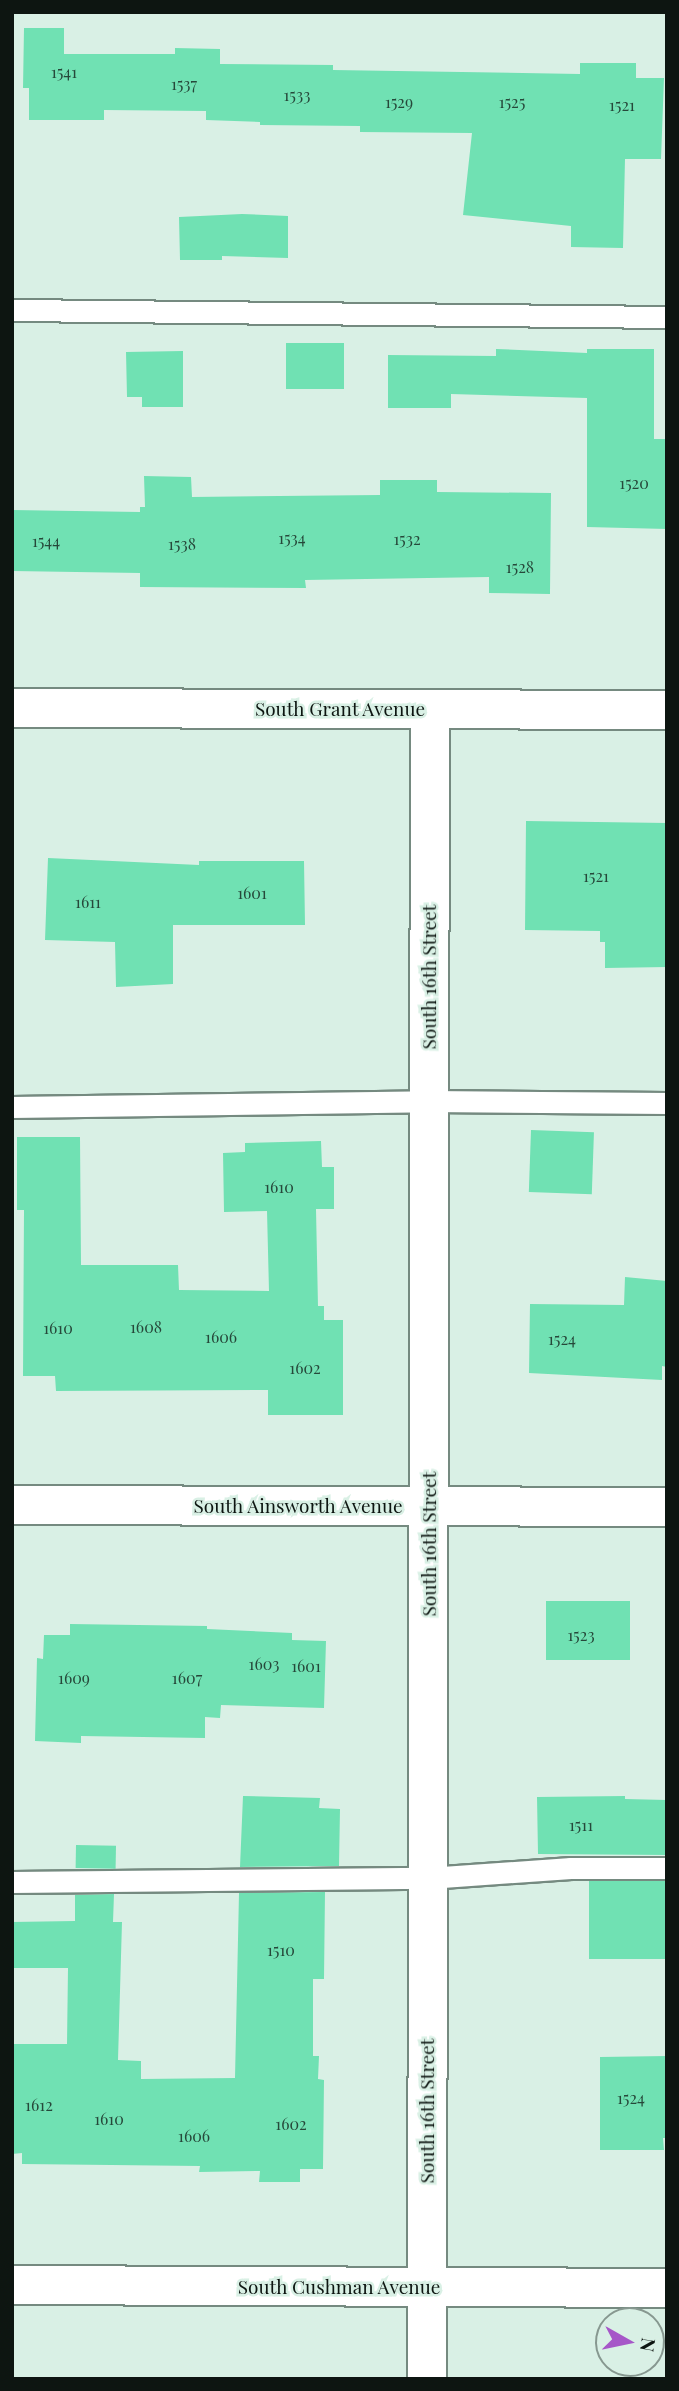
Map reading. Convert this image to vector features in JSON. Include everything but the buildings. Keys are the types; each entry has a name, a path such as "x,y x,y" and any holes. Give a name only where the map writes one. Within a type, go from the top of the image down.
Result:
{"street":[{"name":"South Grant Avenue","path":"12,708 667,710"},
{"name":"South 16th Street","path":"427,2379 430,709"},
{"name":"South Ainsworth Avenue","path":"12,1505 667,1507"},
{"name":"South Cushman Avenue","path":"12,2285 667,2288"}],"lane":[{"path":"12,310 667,317"},
{"path":"12,1107 429,1101 667,1103"},
{"path":"12,1882 428,1878 571,1868 667,1868"}]}
